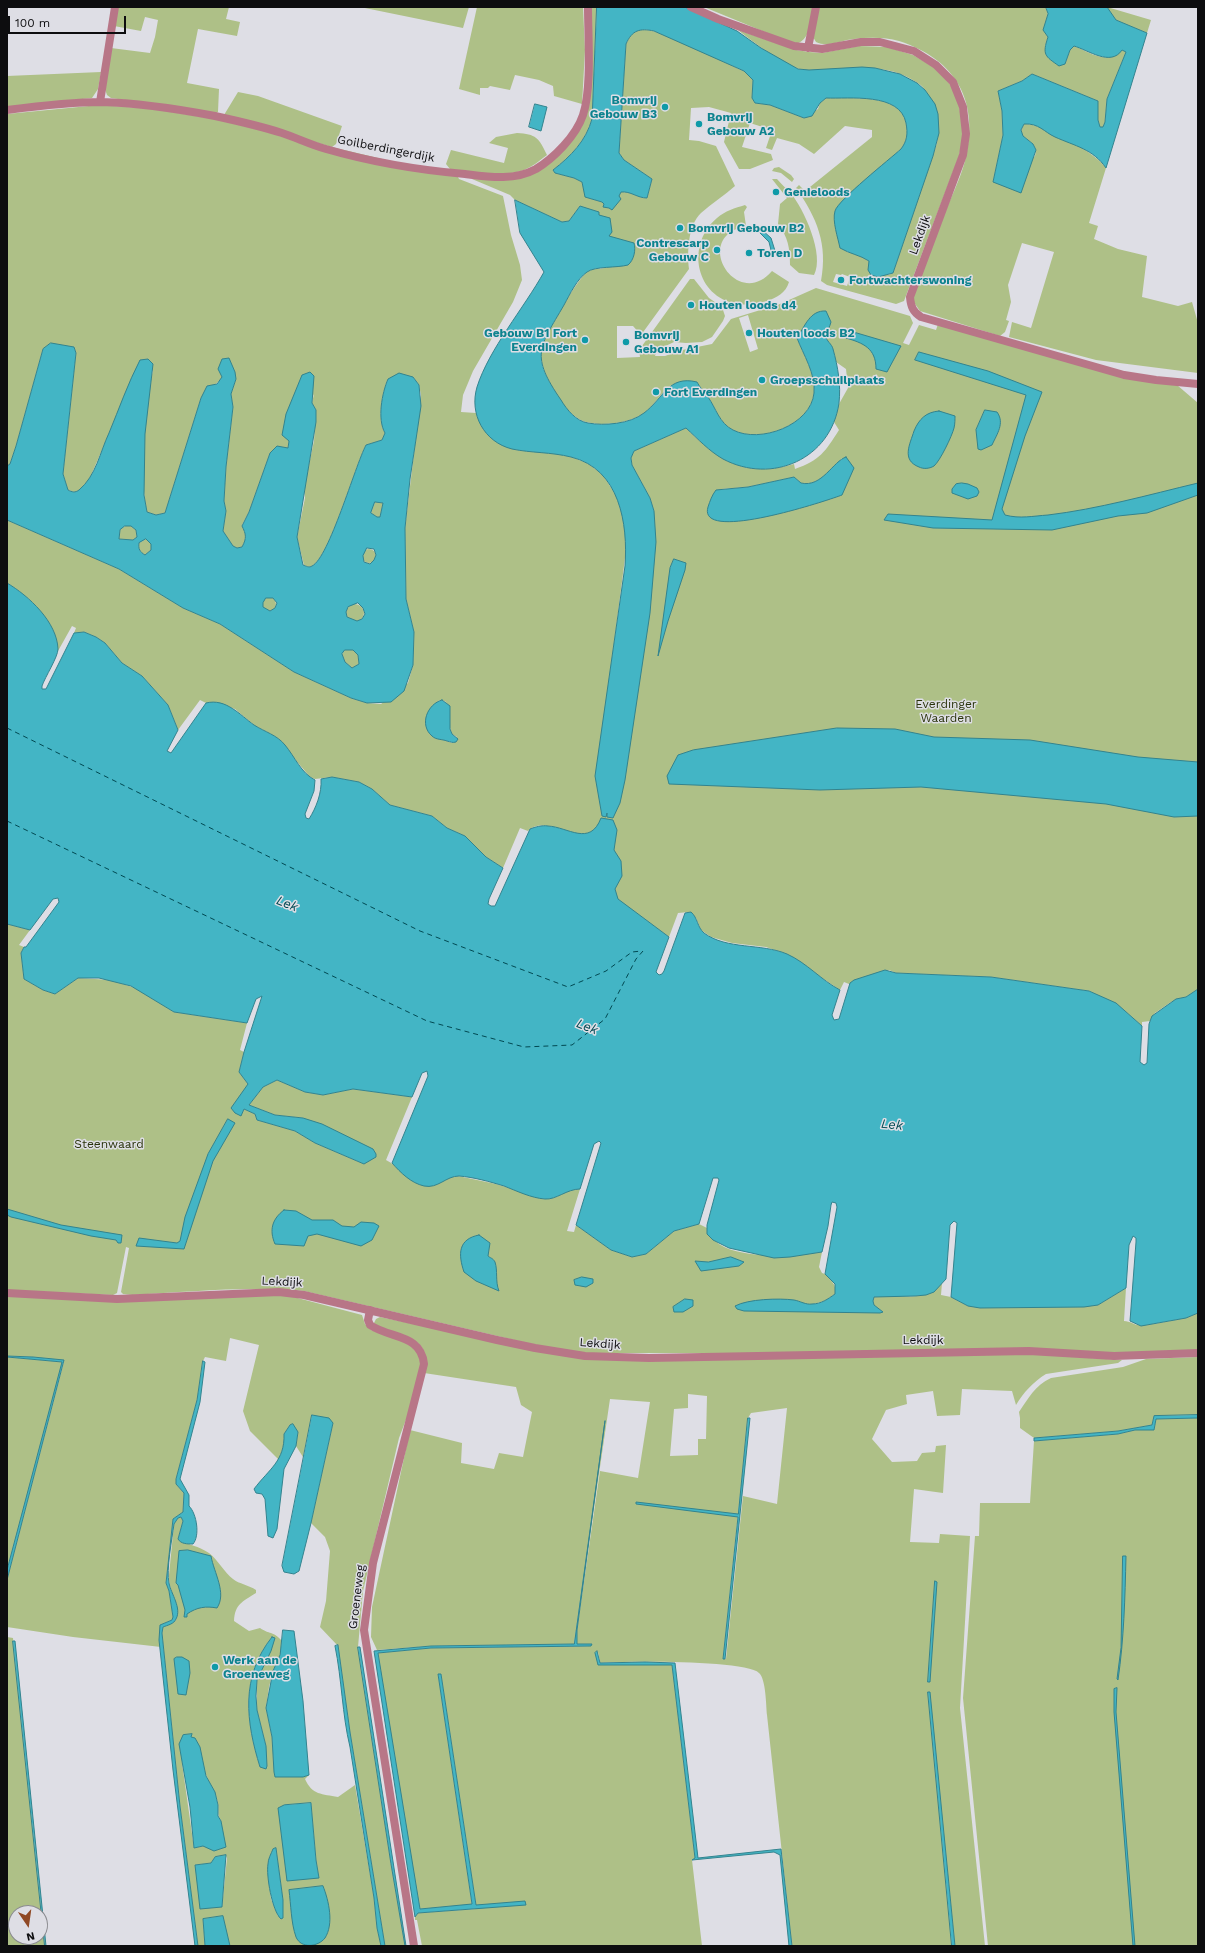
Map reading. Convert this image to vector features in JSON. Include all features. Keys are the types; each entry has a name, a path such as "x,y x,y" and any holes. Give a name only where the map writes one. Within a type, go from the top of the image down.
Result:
{"street":[{"path":"100,102 115,7"},
{"name":"Goilberdingerdijk","path":"7,110 55,104 100,102 154,106 220,117 282,133 324,148 356,157 391,164 484,176 502,177 522,175 541,165 556,152 568,140 582,117 587,94 588,7"},
{"path":"691,7 774,39 794,46 808,48 816,7"},
{"name":"Lekdijk","path":"808,48 822,49 861,42 880,42 898,46 914,52 936,65 953,82 963,107 966,134 963,155 910,297 911,305 917,314 921,317 1124,375 1198,384"},
{"name":"Lekdijk","path":"7,1293 132,1299 206,1294 279,1292 304,1295 535,1348 585,1356 649,1358 1029,1351 1127,1357 1198,1353"},
{"name":"Groeneweg","path":"370,1310 368,1320 370,1325 376,1329 413,1343 420,1348 424,1364 373,1563 364,1630 414,1946"}],"green space":[{"path":"117,7 229,7 226,19 240,22 237,36 198,29 187,83 219,89 218,112 216,113 111,98 107,95 105,89 111,48 150,53 158,20 145,17 141,31 114,26"},
{"path":"360,7 469,7 463,28"},
{"path":"477,7 583,7 585,50 582,104 554,96 553,86 539,80 515,75 510,90 490,86 488,88 480,88 480,95 459,89"},
{"name":"Everdinger Waarden","path":"590,7 597,7 592,119 582,141 566,159 553,170 555,173 574,178 582,182 586,197 602,202 609,208 621,192 647,198 652,179 624,160 619,153 626,44 629,37 638,30 647,30 674,38 744,71 753,80 752,98 755,103 770,105 804,118 818,109 820,103 826,98 872,99 894,106 902,113 906,123 907,131 905,143 901,149 835,210 847,252 858,254 869,261 869,265 888,275 893,273 937,143 936,125 925,90 921,85 911,79 882,69 869,68 814,71 793,67 768,52 738,30 796,50 809,52 822,53 859,46 887,47 913,55 937,69 946,78 957,96 964,132 959,156 904,301 896,304 827,285 821,281 823,268 822,243 810,210 796,188 799,185 805,191 872,137 872,130 845,126 814,154 799,144 777,138 772,150 766,148 772,130 750,123 742,147 771,154 773,160 750,169 739,169 724,142 731,113 709,107 691,108 689,140 716,146 735,186 705,209 693,224 689,239 689,269 641,335 633,326 617,326 617,358 640,357 639,350 690,279 694,279 709,298 722,307 725,316 723,321 712,337 702,342 674,342 657,350 655,356 665,356 682,350 712,344 731,319 780,304 816,288 910,316 913,323 903,343 909,345 919,325 936,330 938,324 1177,385 1198,403 1198,989 1186,997 1171,1002 1155,1013 1150,1021 1142,1022 1142,1026 1126,1012 1089,991 991,977 896,973 889,970 849,984 844,982 840,990 786,954 766,947 732,943 711,937 701,930 696,918 689,912 678,913 669,937 626,906 560,868 569,832 542,825 528,831 520,828 503,868 486,857 465,836 447,828 432,816 390,805 372,789 359,782 332,777 315,779 310,777 276,737 255,726 235,709 217,703 206,703 200,700 178,730 168,705 142,676 122,663 105,643 84,632 74,633 76,628 72,626 58,651 52,630 47,621 25,596 7,583 7,520 119,569 183,608 220,624 294,672 351,698 367,703 381,704 408,683 413,665 414,632 406,599 405,528 421,395 419,385 413,377 388,379 381,406 381,421 385,433 382,440 366,445 334,530 319,559 310,567 304,565 297,537 305,498 304,487 314,441 316,410 312,403 314,394 289,441 288,448 270,453 249,512 242,525 245,541 242,547 237,548 233,546 223,531 226,511 224,501 226,467 233,407 231,394 236,379 223,377 201,398 165,513 156,515 147,512 143,479 145,421 153,370 118,413 89,480 78,491 74,492 68,490 63,474 76,353 74,347 43,349 16,446 10,464 7,466 7,114 99,105 154,109 214,119 458,177 459,179 503,196 511,235 520,265 522,280 513,302 473,371 463,395 461,412 476,413 480,423 489,436 517,450 553,453 572,457 589,464 603,475 617,497 625,525 626,550 608,691 654,511 650,498 632,465 631,458 634,451 686,428 710,450 735,464 748,468 762,469 777,468 794,464 795,469 816,459 826,450 834,438 839,430 834,422 839,404 848,388 846,369 836,362 832,347 827,340 826,334 829,330 797,338 813,379 814,393 811,404 804,414 794,422 782,429 770,433 757,435 744,434 728,427 721,419 711,401 697,382 679,383 670,386 643,414 619,423 600,424 583,421 576,417 563,405 547,379 541,352 553,324 568,297 582,277 591,270 605,268 612,238 609,236 598,215 580,206 569,221 562,222 515,200 510,195 472,179 505,180 533,174 585,119","holes":["836,274 842,274 850,277 847,286 833,282","748,315 758,349 750,352 739,318","842,458 836,485 708,513 722,489 748,487 794,477 801,483 807,484 818,480 839,463","442,700 446,702 452,734 457,737 452,743 431,735 426,723 438,701"]},
{"path":"704,7 813,7 807,35 800,42 794,44"},
{"path":"819,7 1046,7 1048,14 1044,30 1048,37 1045,47 1065,64 1070,50 1074,46 1100,57 1110,57 1124,50 1126,52 1107,99 1105,122 1103,127 1100,127 1098,120 1098,101 1032,74 1022,81 998,91 1002,111 1003,135 993,182 1035,156 1036,150 1033,144 1023,136 1021,131 1024,124 1033,125 1055,133 1080,147 1100,161 1106,168 1089,223 1098,226 1094,239 1118,249 1147,256 1142,297 1178,306 1192,302 1198,323 1198,373 1096,360 1009,337 1012,322 1031,328 1054,252 1022,243 1008,285 1011,302 1006,320 1009,321 1005,332 1000,336 920,311 913,301 913,297 965,161 969,140 969,120 966,102 959,86 949,72 936,59 919,49 899,41 883,38 860,38 830,44 821,44 816,42 813,37"},
{"path":"1107,7 1151,20 1147,33 1115,20"},
{"path":"101,72 98,89 92,98 7,107 7,76"},
{"path":"238,92 258,96 342,126 336,144 332,147 224,115"},
{"path":"517,133 529,134 536,138 542,145 547,155 525,170 505,174 450,169 446,164 451,150 504,163 508,148 489,143 496,137"},
{"path":"779,167 791,175 794,179 792,182 781,173 772,171 774,168"},
{"path":"772,179 777,179 790,192 807,220 815,244 817,256 817,266 814,275 799,273 790,265 788,243 778,224 780,204 787,198"},
{"path":"745,205 747,207 744,212 746,226 730,233 722,243 720,256 725,268 734,278 745,283 759,281 772,271 789,282 788,286 783,292 767,301 737,304 720,298 710,289 703,278 699,266 699,253 701,240 707,228 720,216"},
{"path":"375,502 383,503 380,517 377,517 371,513"},
{"path":"125,526 131,526 136,530 137,537 133,540 119,539 120,530"},
{"path":"146,539 151,544 151,550 145,555 140,550 139,543"},
{"path":"369,549 374,551 376,556 374,561 369,563 364,561 362,556 364,551"},
{"path":"269,597 274,599 276,604 274,609 269,611 264,609 262,604 264,599"},
{"path":"355,604 361,607 364,613 361,619 355,622 349,619 346,613 349,607"},
{"path":"345,650 353,650 358,655 359,664 352,668 345,662 342,654"},
{"name":"Steenwaard","path":"7,924 30,930 19,945 24,947 21,953 24,979 43,990 55,994 78,978 111,980 138,989 174,1012 247,1023 240,1050 244,1052 239,1072 248,1084 242,1113 244,1109 255,1114 257,1120 295,1131 315,1143 364,1164 303,1118 275,1115 249,1105 263,1087 277,1080 305,1092 323,1095 353,1089 412,1097 386,1160 410,1179 419,1184 458,1176 496,1184 545,1199 556,1197 569,1190 580,1189 567,1231 574,1232 576,1225 611,1250 632,1257 646,1254 674,1231 699,1224 707,1228 707,1234 719,1244 729,1249 741,1252 783,1255 822,1252 819,1267 822,1273 825,1274 833,1283 835,1294 825,1301 810,1305 882,1312 874,1305 874,1297 918,1296 934,1290 942,1283 941,1295 951,1297 968,1306 1098,1305 1126,1288 1124,1321 1137,1325 1145,1325 1177,1319 1198,1313 1198,1350 1148,1353 585,1353 536,1345 304,1291 240,1289 132,1295 123,1294 121,1292 129,1248 126,1247 117,1293 113,1295 7,1290"},
{"path":"7,1296 290,1296 362,1315 365,1324 371,1330 412,1345 417,1350 421,1364 407,1417 399,1438 363,1591 358,1647 405,1946 385,1946 350,1732 338,1646 320,1627 326,1601 330,1551 325,1537 311,1523 333,1423 312,1415 303,1457 296,1446 298,1432 290,1425 284,1434 284,1445 279,1460 250,1431 243,1411 259,1345 230,1338 226,1361 205,1357 203,1361 197,1400 176,1479 176,1484 184,1493 183,1512 173,1519 166,1583 169,1591 173,1617 172,1620 160,1625 161,1647 73,1637 7,1627 7,1580 64,1361 33,1357 7,1356"},
{"path":"380,1317 576,1358 1029,1354 1122,1360 1118,1363 1046,1374 1029,1388 1016,1405 1012,1391 962,1389 960,1415 937,1416 933,1391 906,1395 907,1404 886,1410 872,1439 892,1462 917,1461 922,1453 935,1452 936,1446 946,1445 943,1493 914,1489 910,1542 939,1543 940,1534 970,1536 960,1708 985,1946 955,1946 929,1692 952,1946 792,1946 765,1692 761,1676 759,1673 750,1669 709,1664 684,1662 600,1663 598,1652 598,1665 672,1664 695,1858 692,1860 702,1946 422,1946 417,1920 415,1920 418,1913 475,1909 476,1905 441,1674 438,1674 472,1905 420,1909 398,1797 378,1653 431,1648 591,1646 591,1644 577,1644 577,1630 600,1471 638,1478 650,1402 610,1399 574,1644 431,1646 377,1650 371,1637 372,1607 410,1430 462,1443 461,1463 494,1469 499,1453 523,1457 532,1412 521,1405 516,1387 424,1373 425,1354 418,1343 406,1336 378,1327 374,1323 376,1319","holes":["688,1394 707,1396 706,1439 698,1439 698,1455 670,1456 674,1409 688,1408","787,1408 777,1504 743,1496 726,1659 723,1658 748,1418 751,1413"]},
{"path":"7,1357 63,1362 7,1570"},
{"path":"1198,1357 1198,1415 1154,1416 1152,1425 1118,1431 1034,1438 1020,1428 1019,1412 1036,1388 1051,1378 1123,1367 1146,1359"},
{"path":"1198,1418 1198,1946 988,1946 963,1698 975,1536 979,1536 980,1503 1030,1503 1034,1441 1118,1434 1135,1430 1154,1430 1156,1419"},
{"path":"181,1517 183,1521 178,1539 209,1553 233,1579 256,1590 256,1593 240,1604 236,1611 234,1621 249,1631 260,1628 276,1635 282,1641 280,1655 273,1671 269,1687 266,1708 272,1737 275,1777 303,1777 309,1775 305,1779 314,1791 338,1797 355,1785 381,1946 230,1946 226,1933 203,1919 205,1946 198,1946 180,1806 162,1633 163,1627 176,1620 177,1614 170,1587 169,1575 174,1524 178,1518","holes":["272,1637 257,1680 257,1710 266,1746 260,1767 251,1733 249,1700 250,1683 262,1652","192,1734 191,1737 199,1748 208,1780 217,1799 221,1821 203,1846 194,1848 182,1763","311,1803 319,1878 284,1805","276,1849 283,1900 278,1916 271,1899 268,1864 273,1850","226,1856 227,1858 222,1907 195,1865 211,1863 215,1857"]},
{"path":"7,1637 13,1638 41,1905 8,1905 8,1945 45,1946 7,1946"}],"water":[{"path":"597,7 685,7 737,31 761,48 798,69 875,68 900,74 917,83 925,90 935,104 938,114 939,133 933,156 893,273 878,277 871,275 868,270 869,261 840,248 834,215 838,206 845,198 903,146 906,140 907,131 902,113 894,106 884,102 860,98 826,98 820,103 812,116 804,118 770,105 755,103 752,98 753,80 744,71 654,31 637,31 628,39 626,44 619,153 624,160 652,179 647,198 621,192 619,196 621,199 612,210 603,207 604,204 602,202 585,197 582,182 574,178 555,173 553,170 572,154 582,141 592,119"},
{"path":"1046,7 1107,7 1116,20 1147,33 1106,168 1089,152 1055,137 1038,126 1024,124 1021,130 1023,136 1033,144 1036,150 1021,193 993,182 1003,135 1002,111 998,91 1022,81 1032,74 1098,101 1098,120 1100,127 1103,127 1105,122 1107,99 1126,52 1122,50 1117,55 1106,57 1092,54 1074,46 1070,50 1065,64 1059,66 1048,57 1045,51 1048,37 1043,30 1048,14"},
{"path":"535,104 547,107 541,131 529,127"},
{"path":"515,200 562,222 569,221 580,206 599,212 599,215 610,218 612,232 609,236 634,243 634,255 628,265 591,270 583,275 571,292 544,342 542,362 551,385 566,408 584,422 609,424 632,420 651,407 667,389 679,382 687,381 697,382 711,401 724,423 733,430 744,434 757,435 782,429 804,414 811,404 814,393 811,371 797,338 808,320 820,311 826,311 831,322 826,336 832,347 839,376 839,403 834,423 824,439 812,452 796,462 779,467 761,469 742,466 718,456 686,428 634,451 631,458 632,465 650,498 654,511 656,542 650,613 625,780 620,803 613,818 607,817 607,813 606,817 602,816 595,776 625,566 625,533 618,500 601,473 588,463 564,455 512,449 494,440 481,426 475,407 477,387 490,358 498,343 544,272 520,233"},
{"path":"762,230 771,238 776,254 772,254 769,242 760,233"},
{"path":"850,331 901,346 887,372 876,369 874,356 863,344 846,338 845,332"},
{"path":"51,343 74,347 76,353 63,474 68,490 74,492 79,490 85,484 94,471 140,360 148,359 153,364 145,434 144,495 147,512 156,515 165,513 201,398 207,386 217,384 222,377 218,369 222,359 229,358 235,372 236,379 231,394 233,407 226,467 224,501 226,511 223,531 233,546 237,548 242,547 245,541 245,534 242,526 249,512 270,453 277,446 288,448 289,441 282,435 286,414 302,375 310,372 314,376 312,403 316,410 316,422 297,537 303,565 309,567 319,559 334,530 366,445 382,440 385,433 381,421 381,406 388,379 399,373 413,377 419,385 421,406 410,479 405,528 406,599 414,632 413,665 404,691 391,702 367,703 351,698 294,672 220,624 183,608 119,569 7,520 7,466 10,464 16,446 43,349","holes":["375,502 383,503 380,517 377,517 371,513","125,526 131,526 136,530 137,537 133,540 119,539 120,530","146,539 151,544 151,550 145,555 139,547 139,543","367,548 374,549 376,555 374,560 370,564 364,562 363,556","266,598 273,598 277,603 275,608 270,611 263,607 263,603","358,603 363,608 365,614 362,619 357,621 347,617 346,612 348,607","345,650 353,650 358,655 359,664 352,668 345,662 342,654"]},
{"path":"919,352 988,371 1042,392 1025,436 1002,509 1005,515 1026,517 1086,509 1198,483 1198,495 1147,513 1118,516 1052,530 933,528 884,520 888,514 992,520 1026,395 915,360"},
{"path":"985,410 997,412 1000,424 998,433 992,445 981,450 978,449 976,430"},
{"path":"939,411 955,416 953,432 946,448 934,466 930,468 921,468 913,464 910,460 908,456 909,446 914,431 921,420 930,413"},
{"path":"846,457 854,468 842,495 791,511 742,521 722,521 710,517 708,507 716,490 748,487 794,477 801,483 815,482 836,463"},
{"path":"962,483 977,488 979,492 977,496 968,499 952,493 952,489 956,484"},
{"path":"674,559 686,563 685,570 658,656 670,568"},
{"name":"Lek","path":"7,583 33,602 53,629 58,649 42,689 46,689 74,633 84,632 96,637 105,643 122,663 142,676 168,705 178,730 167,751 171,753 206,703 213,702 226,705 238,712 254,725 275,736 289,750 302,769 315,780 314,791 305,814 306,818 309,819 316,805 321,790 321,779 332,777 359,782 372,789 390,805 432,816 447,828 465,836 486,857 503,868 489,899 488,904 491,906 495,906 530,829 539,826 546,826 585,834 591,832 596,827 601,818 613,820 617,830 614,850 621,861 622,876 615,889 618,899 669,937 656,972 659,975 664,971 685,913 691,912 702,931 713,938 723,942 766,948 787,954 801,962 840,990 832,1015 834,1020 839,1019 850,983 854,980 885,970 896,973 991,977 1089,991 1116,1003 1142,1026 1140,1062 1144,1065 1147,1063 1149,1024 1152,1016 1176,999 1186,997 1198,989 1198,1313 1186,1318 1141,1326 1130,1321 1136,1242 1136,1238 1133,1236 1129,1245 1126,1288 1098,1305 1084,1307 980,1308 968,1306 951,1297 957,1223 954,1221 950,1225 946,1279 934,1292 926,1295 915,1296 874,1297 874,1305 883,1312 880,1313 744,1311 737,1309 735,1306 755,1300 772,1299 794,1300 808,1304 815,1304 824,1301 835,1294 835,1284 825,1274 837,1207 836,1203 832,1202 831,1205 822,1252 774,1258 729,1248 713,1240 707,1234 707,1225 719,1180 718,1178 713,1178 699,1224 674,1231 646,1254 632,1257 611,1250 576,1225 601,1143 599,1141 594,1144 580,1189 575,1189 549,1199 524,1194 499,1184 459,1176 450,1178 434,1186 424,1186 415,1183 403,1174 392,1163 428,1076 427,1071 422,1073 412,1097 353,1089 323,1095 305,1092 277,1080 263,1087 249,1105 275,1115 303,1118 322,1124 373,1149 376,1157 364,1164 315,1143 295,1131 257,1120 255,1114 244,1109 241,1116 235,1113 231,1108 248,1084 239,1072 262,996 256,999 247,1023 174,1012 131,986 99,978 78,978 55,994 43,990 24,979 21,953 59,902 58,898 53,899 30,930 7,924"},
{"path":"442,700 450,706 450,729 452,734 458,739 456,742 437,739 428,731 426,726 426,715 429,710 437,702"},
{"path":"837,728 895,729 934,737 1030,740 1138,757 1198,762 1198,816 1174,817 1106,804 921,787 820,790 669,784 667,776 678,755 693,750"},
{"path":"228,1119 235,1123 213,1161 184,1249 136,1246 139,1238 177,1243 180,1241 185,1217 208,1154"},
{"path":"7,1209 61,1225 122,1235 121,1243 118,1243 116,1240 91,1236 11,1217 7,1215"},
{"path":"284,1210 296,1211 312,1220 333,1220 342,1226 354,1227 361,1222 374,1223 379,1226 372,1240 361,1246 317,1234 308,1236 304,1246 275,1244 272,1234 274,1221"},
{"path":"479,1235 490,1243 488,1256 495,1262 499,1291 476,1281 464,1272 461,1259 461,1248 467,1240"},
{"path":"731,1257 744,1262 739,1266 701,1271 695,1261 708,1262"},
{"path":"582,1277 593,1279 593,1283 586,1287 575,1285 574,1280"},
{"path":"685,1299 693,1300 693,1306 683,1312 674,1312 673,1307"},
{"path":"7,1356 64,1360 7,1580 7,1570 62,1362"},
{"path":"203,1361 205,1362 200,1402 180,1479 189,1495 189,1506 196,1519 197,1531 193,1544 184,1543 178,1539 183,1521 181,1517 178,1518 174,1524 168,1577 177,1606 178,1615 174,1622 163,1627 162,1633 180,1806 198,1946 195,1946 173,1770 159,1640 160,1625 172,1620 173,1617 169,1591 166,1583 173,1519 183,1512 184,1493 176,1484 176,1479 197,1400"},
{"path":"312,1415 329,1418 333,1423 299,1571 294,1574 284,1572 282,1566"},
{"path":"1198,1415 1198,1418 1156,1419 1154,1430 1135,1430 1118,1434 1034,1441 1034,1438 1118,1431 1152,1425 1154,1416"},
{"path":"748,1418 750,1418 725,1659 723,1659 738,1517 636,1504 636,1502 738,1514"},
{"path":"605,1421 577,1630 577,1644 592,1644 591,1646 431,1648 378,1653 420,1909 472,1904 438,1674 441,1674 476,1905 525,1901 526,1905 418,1913 415,1917 374,1651 431,1646 574,1644"},
{"path":"293,1424 298,1432 296,1446 284,1469 277,1529 273,1538 268,1536 265,1499 262,1494 256,1493 254,1489 279,1458 284,1443 284,1434 290,1425"},
{"path":"188,1550 211,1556 219,1583 221,1596 217,1608 198,1608 187,1614 187,1617 184,1617 185,1610 178,1585 176,1583 179,1551"},
{"path":"1123,1556 1126,1556 1125,1603 1122,1649 1118,1680 1121,1648"},
{"path":"935,1581 937,1582 930,1682 928,1682"},
{"path":"283,1630 294,1631 303,1701 309,1775 303,1777 275,1777 274,1772 272,1737 266,1708 273,1671 280,1655"},
{"path":"272,1637 275,1638 271,1651 257,1680 256,1696 257,1710 266,1746 266,1769 260,1767 255,1750 249,1717 249,1700 250,1684 255,1668 262,1652"},
{"path":"13,1641 15,1641 41,1905"},
{"path":"338,1645 350,1732 385,1946 381,1946 377,1928 374,1898 345,1722 335,1646"},
{"path":"358,1647 360,1647 406,1946 391,1864"},
{"path":"597,1651 600,1663 675,1663 698,1858 781,1849 792,1946 789,1946 780,1855 774,1852 692,1860 695,1858 672,1665 598,1665 595,1653"},
{"path":"177,1657 182,1657 189,1661 190,1673 186,1695 178,1694 174,1659"},
{"path":"1117,1688 1116,1712 1135,1946 1133,1946 1114,1712 1114,1689"},
{"path":"928,1692 930,1692 955,1946 952,1946"},
{"path":"192,1734 191,1737 195,1738 200,1747 206,1776 215,1792 218,1805 218,1816 221,1821 226,1847 214,1851 203,1846 194,1848 190,1807 179,1744 183,1735"},
{"path":"311,1803 319,1878 287,1881 278,1808 284,1805"},
{"path":"276,1848 283,1900 283,1918 281,1919 272,1901 268,1876 268,1860 273,1849"},
{"path":"226,1855 222,1907 200,1909 195,1865 211,1863 215,1857"},
{"path":"323,1886 330,1912 328,1932 322,1941 314,1945 306,1945 298,1941 294,1932 289,1890"},
{"path":"223,1916 230,1946 205,1946 203,1919"}],"ferry route":[{"path":"7,728 420,931 568,987 606,971 632,952 642,951"},
{"path":"7,821 427,1021 524,1047 572,1045 605,1019 636,959 643,951"}],"place":[{"name":"Bomvrij Gebouw B3","path":"665,107"},
{"name":"Bomvrij Gebouw A2","path":"699,124"},
{"name":"Genieloods","path":"776,192"},
{"name":"Bomvrij Gebouw B2","path":"680,228"},
{"name":"Contrescarp Gebouw C","path":"717,250"},
{"name":"Toren D","path":"749,253"},
{"name":"Fortwachterswoning","path":"841,280"},
{"name":"Houten loods d4","path":"691,305"},
{"name":"Houten loods B2","path":"749,333"},
{"name":"Gebouw B1 Fort Everdingen","path":"585,340"},
{"name":"Bomvrij Gebouw A1","path":"626,342"},
{"name":"Groepsschuilplaats","path":"762,380"},
{"name":"Fort Everdingen","path":"656,392"},
{"name":"Werk aan de Groeneweg","path":"215,1667"}]}
